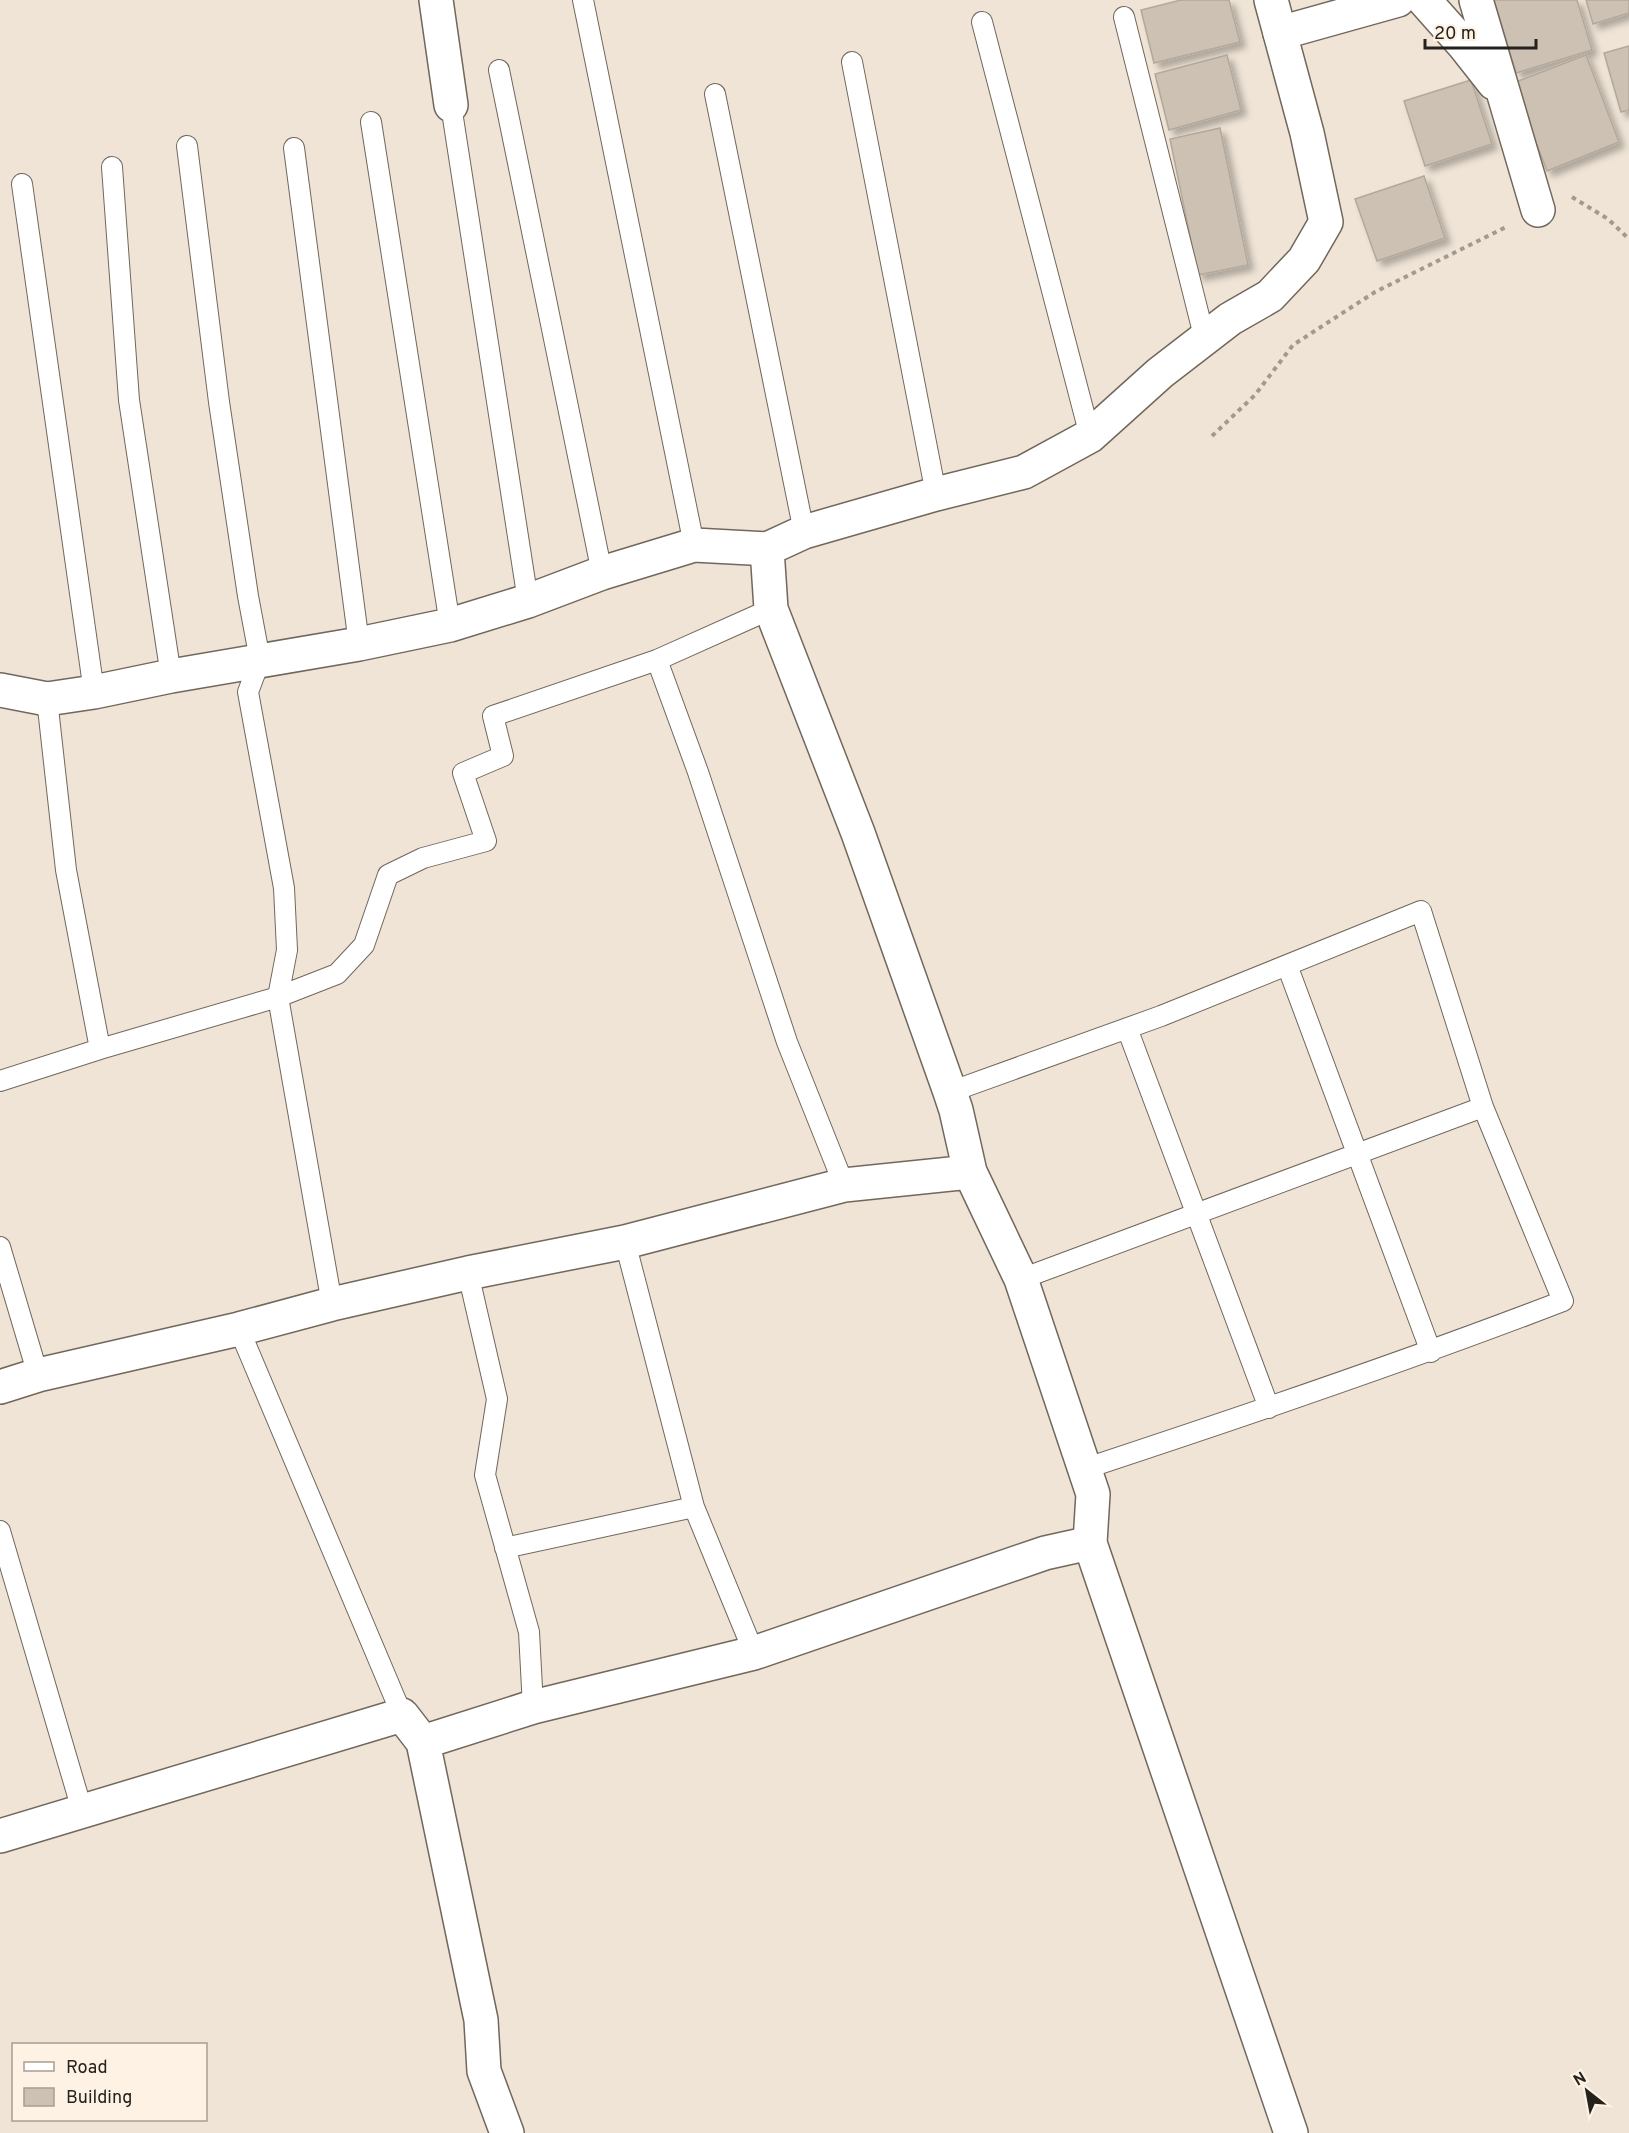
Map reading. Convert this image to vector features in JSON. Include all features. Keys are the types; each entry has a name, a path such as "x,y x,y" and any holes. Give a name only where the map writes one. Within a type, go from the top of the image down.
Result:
{"street":[{"path":"436,0 451,105"},
{"path":"0,690 47,699 359,644 450,625 528,601 602,573 693,545 767,549 804,532 936,494 1024,472 1090,436 1160,373 1230,320 1270,296 1304,260 1326,222 1307,133 1271,0"},
{"path":"1280,33 1398,0"},
{"path":"1424,0 1464,45 1504,96"},
{"path":"1476,0 1538,210"},
{"path":"767,549 771,609 858,833 950,1092 970,1172 1021,1279 1093,1494 1090,1543 1291,2133"},
{"path":"0,1387 38,1375 239,1329 332,1304 468,1273 625,1242 844,1185 970,1172"},
{"path":"423,1742 532,1707 754,1653 1045,1552 1090,1543"},
{"path":"0,1836 402,1715 423,1742 481,2020 484,2071 507,2133"}],"lane":[{"path":"583,0 693,545"},
{"path":"1124,17 1205,340"},
{"path":"982,22 1090,436"},
{"path":"852,62 936,494"},
{"path":"499,70 602,573"},
{"path":"715,94 804,532"},
{"path":"451,105 528,601"},
{"path":"371,122 450,625"},
{"path":"187,146 219,402 260,660 248,692 284,888 287,950 278,997 332,1304"},
{"path":"294,148 359,644"},
{"path":"112,168 129,400 171,676"},
{"path":"22,184 94,692"},
{"path":"0,1081 278,997 337,974 364,945 388,874 423,858 486,841 463,773 503,756 493,716 657,660 771,609"},
{"path":"657,660 698,772 787,1042 844,1185"},
{"path":"47,699 66,870 100,1049"},
{"path":"950,1092 1127,1028 1421,911 1483,1107 1563,1301 1431,1352 1084,1469"},
{"path":"1287,965 1431,1352"},
{"path":"1127,1028 1269,1408"},
{"path":"1021,1279 1483,1107"},
{"path":"625,1242 694,1508 754,1653"},
{"path":"0,1247 38,1375"},
{"path":"468,1273 497,1399 485,1475 529,1632 532,1707"},
{"path":"239,1329 402,1715"},
{"path":"505,1548 694,1508"},
{"path":"0,1532 82,1810"}],"path":[{"path":"1212,436 1255,395 1293,345 1375,292 1538,210 1574,196 1608,219 1629,239"}],"building":[{"path":"1181,0 1229,0 1240,42 1154,63 1141,10"},
{"path":"1494,0 1577,0 1592,50 1516,73"},
{"path":"1586,0 1629,0 1629,13 1593,24"},
{"path":"1629,46 1629,110 1621,112 1604,53"},
{"path":"1227,55 1241,110 1169,130 1155,74"},
{"path":"1586,55 1619,142 1547,171 1513,83"},
{"path":"1471,80 1492,144 1425,166 1404,101"},
{"path":"1220,128 1248,265 1198,275 1170,139"},
{"path":"1424,176 1445,238 1377,261 1355,199"}]}
